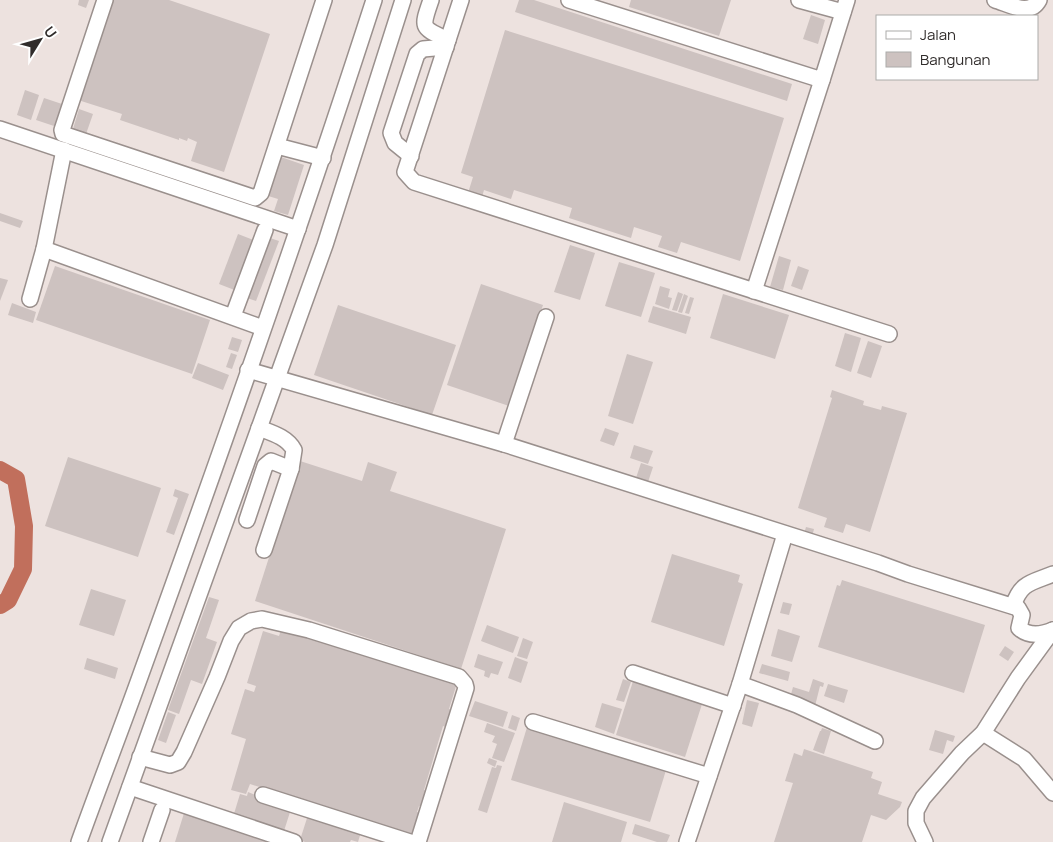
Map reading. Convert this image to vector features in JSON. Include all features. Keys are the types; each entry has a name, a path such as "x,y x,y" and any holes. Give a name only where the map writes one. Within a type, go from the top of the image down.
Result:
{"street":[{"path":"104,0 62,130 63,134 255,198 261,193 324,0"},
{"path":"79,842 264,328 323,158 374,0"},
{"path":"110,842 325,245 403,0"},
{"path":"430,0 424,21 425,26 447,43"},
{"path":"461,0 405,172 414,182 889,334"},
{"path":"569,0 822,80"},
{"path":"754,290 845,6 799,0"},
{"path":"995,0 1026,10 1031,9 1039,0"},
{"path":"411,156 395,143 391,133 417,54 423,49 447,43"},
{"path":"0,129 298,230"},
{"path":"277,146 323,158"},
{"path":"30,299 44,248 64,150"},
{"path":"233,316 265,230"},
{"path":"44,248 264,328"},
{"path":"504,444 546,317"},
{"path":"248,370 276,380 504,444 1013,606 1020,610 1022,615 1019,628 1022,631 1036,635 1053,630"},
{"path":"259,428 282,438 294,450 291,469 264,550"},
{"path":"247,520 265,466 271,461 291,469"},
{"path":"687,842 740,684 786,534"},
{"path":"1013,606 1020,590 1053,574"},
{"path":"140,757 170,765 178,762 217,678 231,641 239,628 251,621 262,619 309,630 459,677 465,684 466,688 463,698 419,839 416,842"},
{"path":"925,842 916,823 916,811 923,798 962,753 983,733 1018,678 1053,630"},
{"path":"633,673 732,706"},
{"path":"740,684 797,706 875,741"},
{"path":"533,722 709,776"},
{"path":"983,733 1024,759 1053,793"},
{"path":"130,787 294,842"},
{"path":"263,795 410,842"},
{"path":"151,842 162,810"}],"building":[{"path":"79,0 89,0 86,8 78,5"},
{"path":"110,0 169,0 270,34 224,172 191,161 197,142 188,138 187,141 179,138 179,140 120,120 122,114 78,100"},
{"path":"519,0 534,0 792,84 787,101 515,12"},
{"path":"631,0 731,0 719,36 629,7"},
{"path":"811,15 825,20 818,44 803,39"},
{"path":"505,30 784,118 740,261 681,242 677,253 658,247 662,236 634,227 631,238 569,218 572,208 514,190 511,199 484,190 482,197 468,193 473,177 461,173"},
{"path":"25,90 39,95 31,120 17,115"},
{"path":"44,98 68,106 60,128 36,120"},
{"path":"79,109 93,114 86,134 73,129"},
{"path":"278,156 304,165 288,215 274,211 278,199 265,195"},
{"path":"0,213 23,221 20,228 0,221"},
{"path":"238,234 256,241 237,291 219,284"},
{"path":"270,238 279,241 256,301 247,298"},
{"path":"570,245 595,253 580,300 554,292"},
{"path":"779,256 791,260 783,290 770,287"},
{"path":"619,262 655,273 641,317 605,306"},
{"path":"55,266 210,320 192,374 36,320"},
{"path":"798,266 809,270 802,290 791,286"},
{"path":"0,278 8,280 0,301"},
{"path":"481,284 543,305 509,406 447,385"},
{"path":"660,286 670,289 668,297 672,298 669,309 655,304"},
{"path":"678,292 683,294 677,311 672,310"},
{"path":"684,294 688,296 682,313 678,312"},
{"path":"723,294 789,315 775,359 710,338"},
{"path":"690,297 694,298 689,314 685,313"},
{"path":"12,303 36,312 33,323 8,315"},
{"path":"338,305 456,345 432,415 314,375"},
{"path":"653,306 691,317 686,334 648,322"},
{"path":"845,333 861,338 851,372 835,366"},
{"path":"232,337 242,340 238,352 228,349"},
{"path":"868,341 882,346 871,378 857,373"},
{"path":"231,353 237,355 232,369 226,367"},
{"path":"627,354 653,362 633,424 608,416"},
{"path":"198,363 229,375 223,390 192,378"},
{"path":"832,390 864,401 863,405 881,410 882,406 907,413 870,532 846,524 843,533 824,527 827,518 798,508 832,398 830,397"},
{"path":"605,428 619,433 614,446 600,441"},
{"path":"634,445 653,451 648,464 630,458"},
{"path":"68,457 161,488 138,557 45,526"},
{"path":"300,461 362,481 368,462 397,472 390,491 506,529 461,669 255,601"},
{"path":"641,463 653,467 647,485 635,481"},
{"path":"175,489 189,494 174,535 166,532 178,498 173,496"},
{"path":"806,527 814,529 812,537 804,534"},
{"path":"672,554 740,575 738,582 743,584 724,646 651,622"},
{"path":"842,580 985,625 964,693 818,647 837,585 840,586"},
{"path":"91,589 126,600 114,636 79,625"},
{"path":"209,597 219,600 206,638 217,642 202,684 191,680 179,714 168,710"},
{"path":"783,602 792,604 789,615 780,613"},
{"path":"487,625 519,637 513,653 481,641"},
{"path":"778,629 800,636 792,662 771,656"},
{"path":"281,630 298,635 299,631 457,683 449,709 454,710 448,728 443,726 424,790 430,792 425,808 419,806 417,812 422,813 415,836 250,784 246,794 231,790 246,739 231,734 245,689 254,692 256,686 247,683 263,631 279,636"},
{"path":"523,638 533,642 527,659 517,656"},
{"path":"1005,646 1014,652 1008,661 999,655"},
{"path":"478,654 503,662 498,675 491,673 489,678 484,676 485,671 474,667"},
{"path":"515,657 528,662 521,683 508,678"},
{"path":"87,658 118,668 115,679 84,669"},
{"path":"762,664 790,672 788,681 759,673"},
{"path":"634,678 703,701 685,757 616,735"},
{"path":"623,679 631,682 624,702 616,700"},
{"path":"813,679 824,683 823,687 820,686 815,706 790,698 793,687 809,692"},
{"path":"828,684 848,690 844,703 824,696"},
{"path":"747,700 759,703 752,727 742,724"},
{"path":"475,701 508,712 503,727 469,716"},
{"path":"602,703 622,709 614,734 595,727"},
{"path":"168,712 176,715 166,743 158,740"},
{"path":"512,715 520,718 516,731 508,728"},
{"path":"487,723 515,733 504,762 492,758 497,744 492,742 495,736 484,732"},
{"path":"528,724 667,767 650,822 511,780"},
{"path":"822,728 831,731 824,754 813,750"},
{"path":"935,730 955,736 953,742 947,740 943,754 929,750"},
{"path":"804,749 873,772 871,778 882,782 878,794 902,802 900,807 886,820 871,815 862,842 774,842 793,783 785,781 794,753 802,756"},
{"path":"489,758 497,761 495,767 487,763"},
{"path":"497,765 502,766 487,813 478,810 492,767 496,768"},
{"path":"248,792 291,809 283,834 233,817 240,794 247,796"},
{"path":"564,802 627,822 621,842 552,842"},
{"path":"185,810 283,842 175,842"},
{"path":"308,815 361,832 358,842 351,840 350,842 305,842 300,840"},
{"path":"635,824 670,835 667,842 657,842 632,834"}],"waterway":[{"path":"0,470 16,479 24,526 23,569 8,600 0,605"}]}
